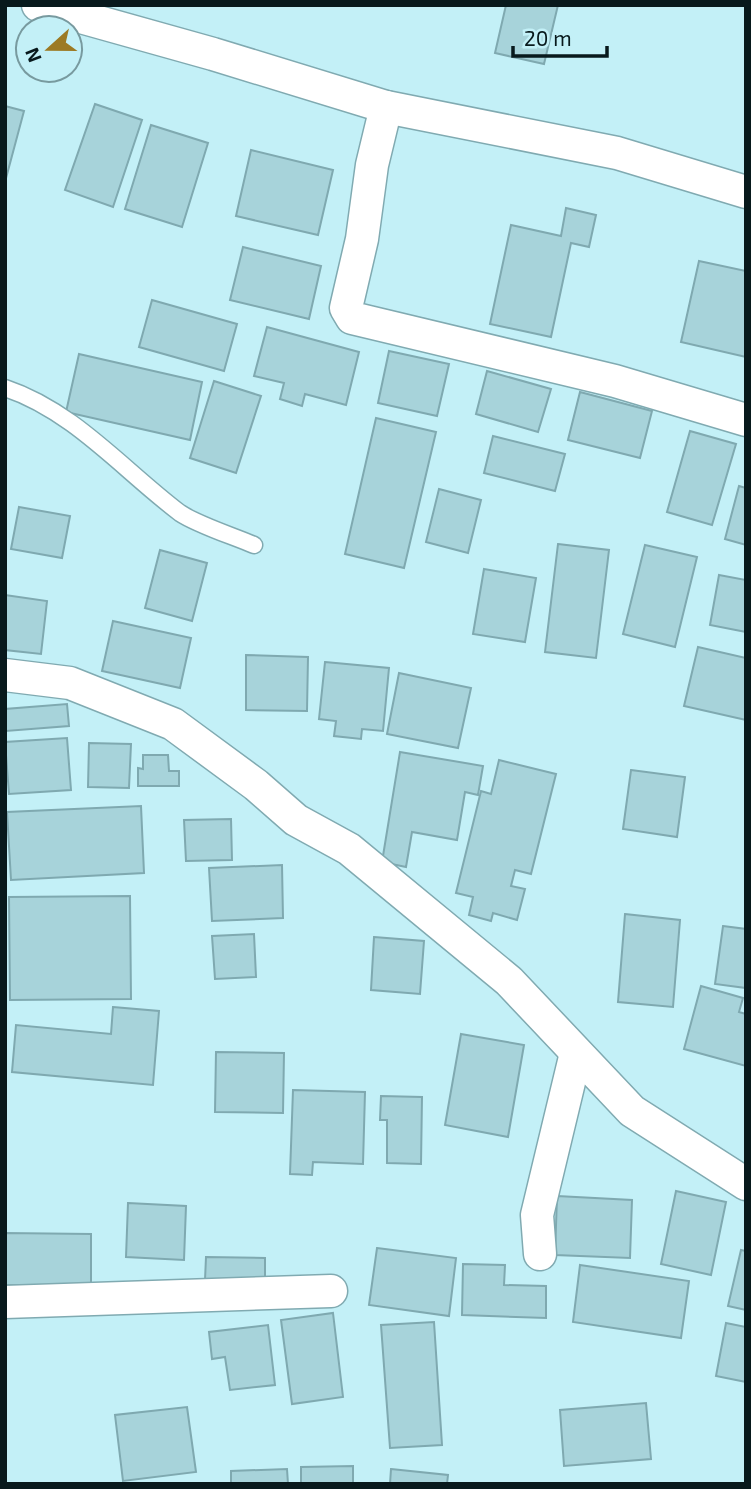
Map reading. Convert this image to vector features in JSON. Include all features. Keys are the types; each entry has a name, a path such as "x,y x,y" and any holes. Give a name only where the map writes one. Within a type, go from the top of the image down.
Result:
{"street":[{"path":"38,5 213,54 386,107 617,153 746,192"},
{"path":"386,107 372,165 362,239 346,308 352,317 615,380 746,420"},
{"path":"5,675 70,683 173,724 257,785 296,820 349,849 509,981 632,1111 746,1184"},
{"path":"540,1254 537,1215 576,1054"},
{"path":"5,1302 331,1291"}],"lane":[{"path":"5,388 26,395 96,440 183,514 254,545"}],"building":[{"path":"506,5 558,5 544,64 495,53"},
{"path":"95,104 142,120 113,207 65,190"},
{"path":"5,106 24,111 5,182"},
{"path":"151,125 208,143 182,227 125,209"},
{"path":"251,150 333,170 318,235 236,216"},
{"path":"566,208 596,215 589,247 571,243 551,337 490,324 511,225 561,236"},
{"path":"243,247 321,266 309,319 230,300"},
{"path":"699,261 746,271 746,357 681,342"},
{"path":"152,300 237,324 224,371 139,347"},
{"path":"267,327 359,352 346,405 305,394 302,406 280,399 284,383 254,376"},
{"path":"389,351 449,364 437,416 378,403"},
{"path":"79,354 202,382 190,440 66,412"},
{"path":"487,371 551,389 538,432 476,414"},
{"path":"214,381 261,396 236,473 190,458"},
{"path":"580,392 652,411 640,458 568,440"},
{"path":"376,418 436,432 404,568 345,554"},
{"path":"690,431 736,444 712,525 667,512"},
{"path":"493,436 565,454 555,491 484,473"},
{"path":"739,486 746,488 746,545 725,539"},
{"path":"439,489 481,500 468,553 426,542"},
{"path":"19,507 70,516 62,558 11,549"},
{"path":"558,544 609,550 596,658 545,652"},
{"path":"645,545 697,557 675,647 623,634"},
{"path":"160,550 207,563 192,621 145,608"},
{"path":"484,569 536,578 525,642 473,634"},
{"path":"719,575 746,580 746,632 710,625"},
{"path":"5,595 47,601 41,654 5,650"},
{"path":"113,621 191,638 180,688 102,671"},
{"path":"698,647 746,658 746,720 684,706"},
{"path":"246,655 308,657 307,711 246,710"},
{"path":"325,662 389,668 383,731 362,729 361,739 334,736 336,721 319,719"},
{"path":"399,673 471,688 458,748 387,734"},
{"path":"67,704 69,726 6,731 5,709"},
{"path":"67,738 71,790 9,794 5,742"},
{"path":"89,743 131,744 129,788 88,787"},
{"path":"400,752 483,766 478,795 465,792 457,840 412,832 406,867 382,862"},
{"path":"143,755 168,755 169,771 179,771 179,786 138,786 138,768 143,769"},
{"path":"499,760 556,774 531,874 515,870 511,886 525,889 517,920 493,913 491,921 469,915 473,897 456,893 481,791 491,794"},
{"path":"631,770 685,777 677,837 623,829"},
{"path":"141,806 144,873 11,880 7,812"},
{"path":"231,819 232,860 186,861 184,820"},
{"path":"282,865 283,918 212,921 209,868"},
{"path":"130,896 131,999 10,1000 9,897"},
{"path":"625,914 680,920 673,1007 618,1002"},
{"path":"723,926 746,929 746,988 715,984"},
{"path":"254,934 256,977 215,979 212,936"},
{"path":"374,937 424,941 420,994 371,990"},
{"path":"701,986 743,998 739,1012 746,1014 746,1066 684,1049"},
{"path":"113,1007 159,1011 153,1085 12,1072 16,1025 111,1034"},
{"path":"461,1034 524,1045 508,1137 445,1125"},
{"path":"216,1052 284,1053 283,1113 215,1112"},
{"path":"293,1090 365,1092 363,1164 313,1162 312,1175 290,1174"},
{"path":"381,1096 422,1097 421,1164 387,1163 387,1120 380,1120"},
{"path":"676,1191 726,1202 711,1275 661,1264"},
{"path":"557,1196 632,1200 630,1258 555,1255"},
{"path":"128,1203 186,1206 184,1260 126,1257"},
{"path":"5,1233 91,1234 91,1286 5,1285"},
{"path":"377,1248 456,1258 449,1316 369,1305"},
{"path":"741,1250 746,1251 746,1310 728,1306"},
{"path":"206,1257 265,1258 265,1281 205,1280"},
{"path":"463,1264 505,1265 504,1285 546,1286 546,1318 462,1315"},
{"path":"580,1265 689,1281 681,1338 573,1322"},
{"path":"333,1313 343,1397 292,1404 281,1320"},
{"path":"434,1322 442,1445 390,1448 381,1325"},
{"path":"726,1323 746,1327 746,1382 716,1376"},
{"path":"268,1325 275,1385 230,1390 225,1357 212,1359 209,1332"},
{"path":"646,1403 651,1459 564,1466 560,1410"},
{"path":"187,1407 196,1472 123,1481 115,1415"},
{"path":"353,1466 353,1484 301,1484 301,1467"},
{"path":"287,1469 288,1484 231,1484 231,1471"},
{"path":"391,1469 448,1475 447,1484 390,1484"}]}
